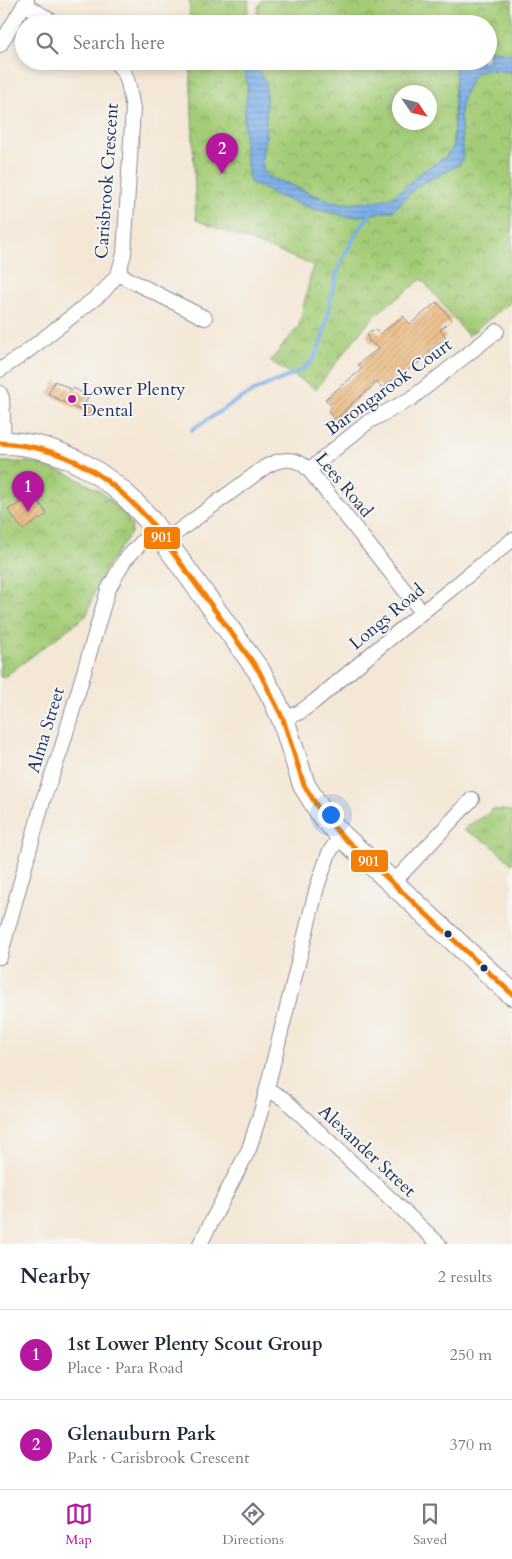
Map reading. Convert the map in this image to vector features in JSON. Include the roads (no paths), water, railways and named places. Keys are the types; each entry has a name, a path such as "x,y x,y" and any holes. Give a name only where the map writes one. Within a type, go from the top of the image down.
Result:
{"main road":[{"path":"2,443 49,451 91,468 124,493 143,512 250,657 274,697 304,784 322,814 512,994"}],"street":[{"path":"17,15 25,2 44,15"},
{"path":"0,45 15,19"},
{"name":"Carisbrook Crescent","path":"0,370 94,300 109,286 118,274 126,244 133,109 128,82 122,70"},
{"path":"118,274 205,318"},
{"name":"Barongarook Court","path":"309,470 368,422 412,398 490,331"},
{"path":"0,392 2,398 2,443"},
{"name":"Lees Road","path":"160,534 273,463 280,460 294,460 300,462 309,470 422,612"},
{"name":"Alma Street","path":"0,957 44,797 61,750 105,597 115,574 124,561 160,534"},
{"name":"Longs Road","path":"283,719 300,712 315,701 422,612 511,544"},
{"path":"393,883 472,799"},
{"path":"200,1244 249,1149 267,1089 317,887 337,830"},
{"name":"Alexander Street","path":"267,1089 284,1098 439,1244"}],"water":[{"path":"497,51 512,55 512,72 493,70 497,70"},
{"path":"244,70 259,70 266,83 266,136 262,154 263,171 273,180 284,182 312,195 351,204 392,198 422,172 447,156 453,147 456,70 482,70 472,77 464,95 460,111 463,157 459,165 417,186 393,211 350,217 314,209 278,196 250,182 245,151 244,120 248,85"}],"waterway":[{"path":"192,430 242,398 266,385 297,373 308,365 314,357 323,336 340,265 352,241 372,211"}],"place":[{"name":"Glenauburn Park","path":"222,174"},
{"name":"Lower Plenty Dental","path":"72,399"},
{"name":"1st Lower Plenty Scout Group","path":"28,512"}]}
